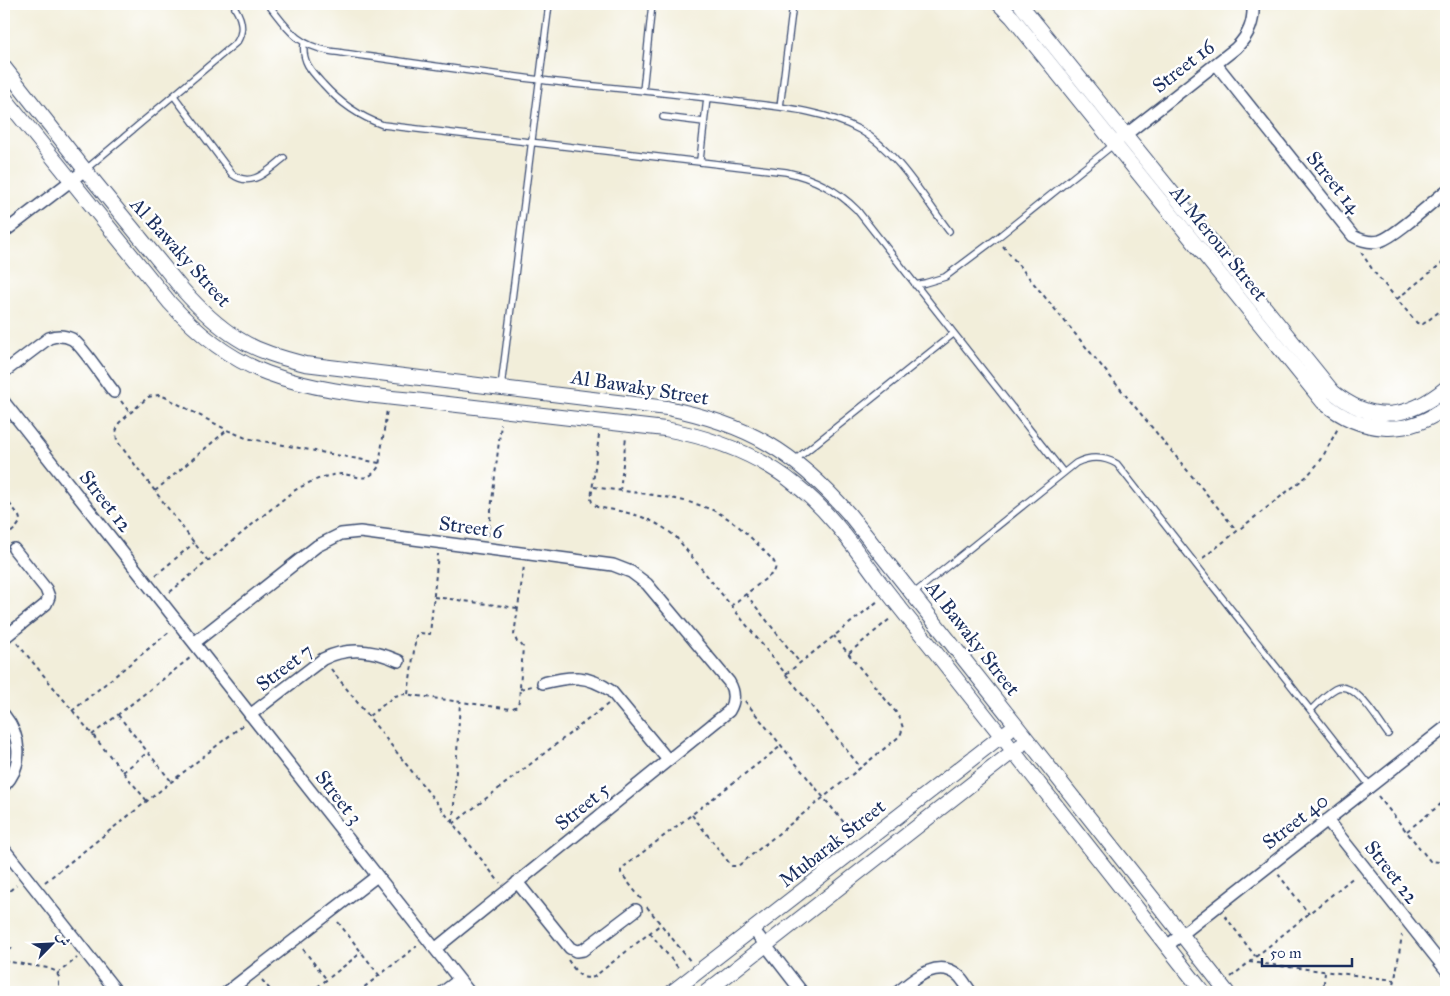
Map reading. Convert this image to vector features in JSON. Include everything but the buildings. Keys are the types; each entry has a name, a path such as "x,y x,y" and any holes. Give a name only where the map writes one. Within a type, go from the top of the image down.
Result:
{"street":[{"name":"Al Merour Street","path":"999,4 1012,17 1314,393 1328,406 1344,418 1369,426 1395,428 1421,422 1446,407"},
{"name":"Al Merour Street","path":"1020,4 1325,383 1341,399 1372,412 1394,413 1410,410 1425,404 1446,388"},
{"name":"Street 16","path":"1114,144 1236,48 1246,36 1252,21 1253,4"},
{"name":"Street 14","path":"1216,64 1353,236 1367,242 1388,238 1446,190"},
{"name":"Al Bawaky Street","path":"4,67 84,170 188,295 205,312 237,338 282,358 305,364 667,408 698,414 727,423 755,436 795,460 829,491 913,594 1224,988"},
{"name":"Al Bawaky Street","path":"4,97 170,303 198,332 248,365 286,380 389,398 693,434 720,442 747,454 772,467 795,484 836,523 888,593 1203,992"},
{"path":"4,232 84,170"},
{"path":"4,372 49,338 54,336 66,337 76,342 114,392"},
{"name":"Street 12","path":"4,402 179,624"},
{"name":"Street 6","path":"197,647 317,546 340,534 360,532 612,565 647,584 729,682"},
{"path":"6,636 46,604 49,597 46,588 14,550"},
{"name":"Street 3","path":"179,624 469,992"},
{"name":"Street 7","path":"251,716 324,659 335,653 374,652 399,662"},
{"path":"543,683 566,677 583,678 605,686 668,760"},
{"name":"Street 5","path":"435,949 729,711 734,698 729,682"},
{"path":"4,715 14,729 18,748 15,767 4,786"},
{"name":"Mubarak Street","path":"672,992 1015,725"},
{"name":"Street 40","path":"1167,946 1446,727"},
{"name":"Mubarak Street","path":"706,992 1028,740"},
{"name":"Street 22","path":"1328,820 1446,970"},
{"path":"4,849 117,992"},
{"path":"227,992 377,876"},
{"path":"517,882 570,948 576,951 583,950 636,910"},
{"path":"753,929 802,992"},
{"path":"898,992 922,974 928,971 940,970 958,976 971,992"},
{"path":"443,992 459,980"}],"lane":[{"path":"268,4 293,35 304,44 328,51 539,80 780,107 847,124 872,138 892,156 949,232"},
{"path":"501,387 549,4"},
{"path":"643,91 652,4"},
{"path":"780,107 793,4"},
{"path":"84,170 237,42 242,25 235,8"},
{"path":"304,44 304,55 312,71 342,103 366,118 395,127 700,160 786,172 806,177 825,185 857,210 1063,472"},
{"path":"174,96 236,178 254,180 284,158"},
{"path":"700,160 707,98"},
{"path":"663,117 704,122"},
{"path":"915,285 945,277 1114,144"},
{"path":"795,460 953,334"},
{"path":"913,594 1076,462 1091,458 1105,458 1117,464 1370,786"},
{"path":"1311,710 1334,689 1342,687 1351,689 1358,695 1388,734"}],"path":[{"path":"1353,236 1368,262 1415,321 1420,324 1426,322 1446,306"},
{"path":"996,238 1237,531"},
{"path":"1397,299 1446,260"},
{"path":"114,392 130,413"},
{"path":"208,561 117,441 116,432 119,423 148,397 162,395 226,430 246,438 379,463"},
{"path":"160,600 297,489 314,480 344,474 364,477 369,476 376,470 379,463 389,398"},
{"path":"487,548 502,410"},
{"path":"1195,564 1307,476 1321,460 1344,418"},
{"path":"601,422 592,502 597,507 640,515 660,524 676,537 861,768"},
{"path":"620,491 628,425"},
{"path":"155,491 226,430"},
{"path":"593,487 696,504 715,511 734,522 772,559 776,566 773,574 732,605"},
{"path":"4,498 20,520 18,527 4,538"},
{"path":"408,694 416,636 419,633 430,634 440,542"},
{"path":"146,583 194,543"},
{"path":"369,716 395,696 408,694 511,709 517,706 523,648 517,642 514,635 526,554"},
{"path":"786,674 888,593"},
{"path":"746,594 800,662"},
{"path":"434,597 518,608"},
{"path":"849,653 902,610"},
{"path":"72,710 179,624"},
{"path":"6,636 72,710 147,801"},
{"path":"692,815 730,864 738,866 900,736 903,724 899,716 834,636"},
{"path":"92,735 197,647"},
{"path":"324,659 506,891"},
{"path":"729,682 862,845"},
{"path":"453,824 616,698"},
{"path":"453,824 460,702"},
{"path":"118,715 171,782"},
{"path":"35,890 251,716"},
{"path":"693,976 620,872 621,869 781,746"},
{"path":"123,772 148,752"},
{"path":"1370,786 1430,861 1440,862 1446,857"},
{"path":"1406,832 1446,800"},
{"path":"1271,864 1308,914"},
{"path":"1224,988 1249,962 1365,868"},
{"path":"4,896 27,878"},
{"path":"1217,906 1256,957"},
{"path":"331,912 379,975"},
{"path":"1393,992 1405,919"},
{"path":"650,933 693,976"},
{"path":"358,992 426,938"},
{"path":"295,939 327,980"},
{"path":"4,955 12,948"},
{"path":"57,974 85,952"},
{"path":"311,992 362,952"},
{"path":"4,961 48,968 57,974 59,992"},
{"path":"1249,962 1395,980"},
{"path":"255,970 272,992"},
{"path":"1323,992 1325,972"}]}
